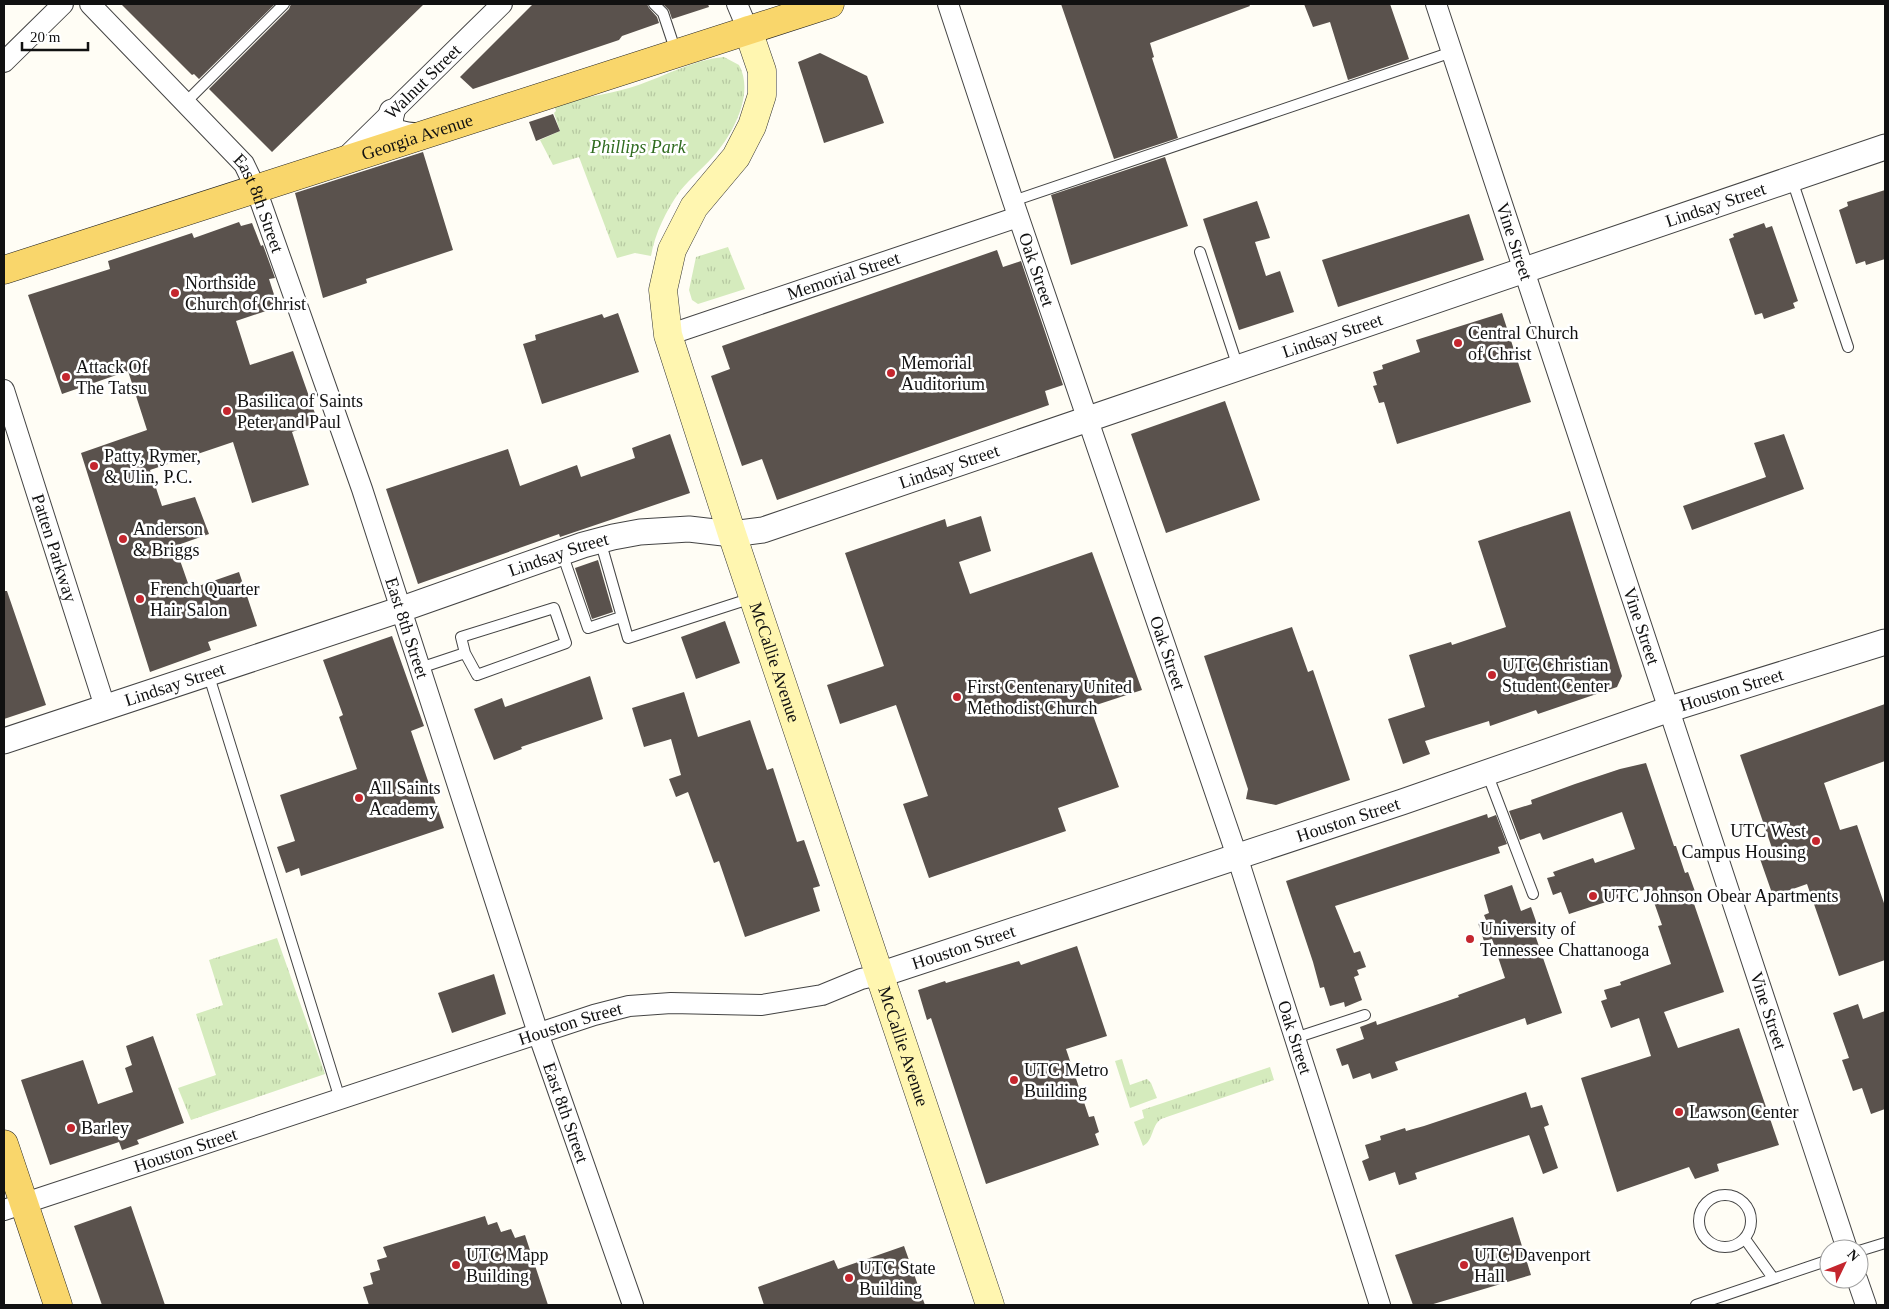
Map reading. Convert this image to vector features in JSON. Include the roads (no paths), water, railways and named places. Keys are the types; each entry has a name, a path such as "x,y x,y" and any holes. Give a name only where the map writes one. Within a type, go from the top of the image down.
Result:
{"main road":[{"name":"Georgia Avenue","path":"4,270 830,4"},
{"name":"McCallie Avenue","path":"748,30 762,71 762,95 752,126 736,157 694,207 672,250 663,290 668,335 732,534 990,1305"},
{"path":"4,1144 14,1206 58,1305"}],"street":[{"path":"4,62 63,4"},
{"name":"East 8th Street","path":"90,4 244,164 256,189 362,489 538,1033 633,1305"},
{"name":"Walnut Street","path":"342,161 502,4"},
{"path":"737,4 748,30"},
{"name":"Oak Street","path":"948,4 1087,419 1237,856 1380,1305"},
{"name":"Vine Street","path":"1436,4 1844,1239"},
{"path":"392,112 389,120 390,127 402,134 420,136"},
{"name":"Lindsay Street","path":"4,741 402,609 600,540 640,532 689,529 732,534 762,530 1885,147"},
{"name":"Memorial Street","path":"668,335 1016,209"},
{"name":"Patten Parkway","path":"4,390 106,706"},
{"name":"Houston Street","path":"14,1206 538,1033 629,1006 671,1003 762,1005 822,995 861,979 879,975 1237,856 1670,709 1885,642"},
{"path":"1860,1289 1866,1305"}],"lane":[{"path":"185,104 284,4"},
{"path":"654,4 663,13 677,53"},
{"path":"1016,209 1452,52"},
{"path":"1791,179 1848,348"},
{"path":"1200,252 1238,368"},
{"path":"600,540 628,638 753,597"},
{"path":"562,552 588,628 621,617"},
{"path":"554,608 566,643 477,674 466,652 461,638 554,608"},
{"path":"420,668 466,652"},
{"path":"208,673 340,1099"},
{"path":"1486,772 1532,894"},
{"path":"1295,1038 1365,1015"},
{"path":"1726,1194 1742,1201 1747,1207 1751,1223 1745,1238 1739,1244 1722,1248 1706,1240 1698,1224 1702,1206 1717,1196 1726,1194"},
{"path":"1745,1238 1773,1278"},
{"path":"1869,1249 1885,1244"},
{"path":"1696,1305 1819,1263"}],"place":[{"name":"Northside Church of Christ","path":"175,293"},
{"name":"Central Church of Christ","path":"1458,343"},
{"name":"Memorial Auditorium","path":"891,373"},
{"name":"Attack Of The Tatsu","path":"66,377"},
{"name":"Basilica of Saints Peter and Paul","path":"227,411"},
{"name":"Patty, Rymer, & Ulin, P.C.","path":"94,466"},
{"name":"Anderson & Briggs","path":"123,539"},
{"name":"French Quarter Hair Salon","path":"140,599"},
{"name":"UTC Christian Student Center","path":"1492,675"},
{"name":"First Centenary United Methodist Church","path":"957,697"},
{"name":"All Saints Academy","path":"359,798"},
{"name":"UTC West Campus Housing","path":"1816,841"},
{"name":"UTC Johnson Obear Apartments","path":"1593,896"},
{"name":"University of Tennessee Chattanooga","path":"1470,939"},
{"name":"UTC Metro Building","path":"1014,1080"},
{"name":"Lawson Center","path":"1679,1112"},
{"name":"Barley","path":"71,1128"},
{"name":"UTC Mapp Building","path":"456,1265"},
{"name":"UTC Davenport Hall","path":"1464,1265"},
{"name":"UTC State Building","path":"849,1278"}],"park label":[{"name":"Phillips Park","path":"638,147"}]}
